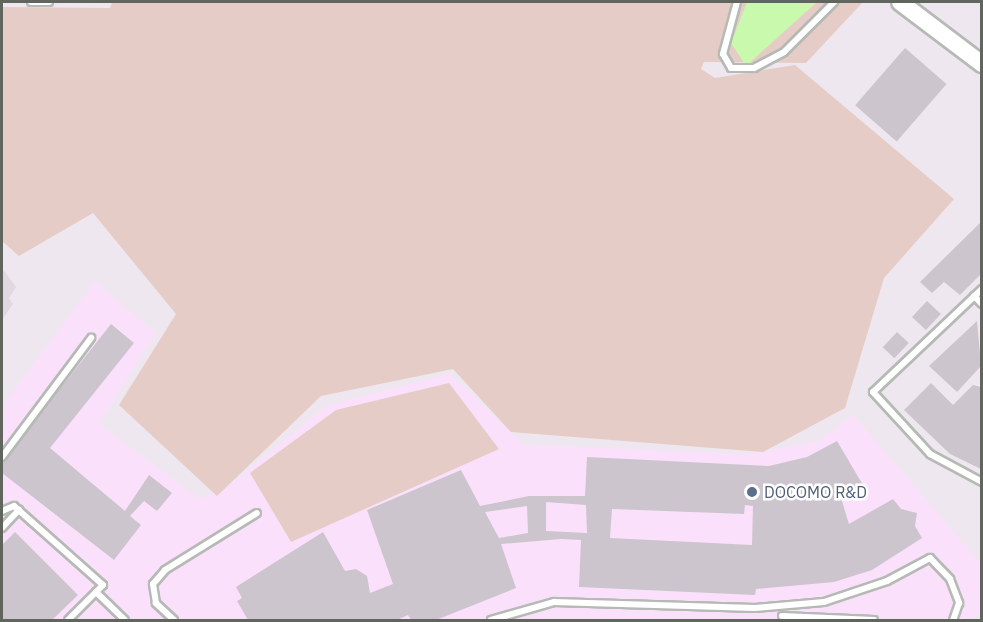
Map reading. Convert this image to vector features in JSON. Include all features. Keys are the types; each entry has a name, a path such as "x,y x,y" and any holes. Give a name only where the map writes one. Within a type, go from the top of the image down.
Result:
{"street":[{"path":"900,2 981,64"}],"lane":[{"path":"31,2 49,2"},
{"path":"737,2 723,54 731,68 754,68 784,52 834,2"},
{"path":"981,289 873,392 930,454 981,482"},
{"path":"974,296 981,304"},
{"path":"2,457 91,338"},
{"path":"2,511 19,510 103,585 68,621"},
{"path":"2,528 19,510"},
{"path":"174,621 156,603 153,584 165,570 256,513"},
{"path":"490,621 554,602 755,608 824,602 887,581 930,558 950,579 958,603 953,621"},
{"path":"96,592 125,621"},
{"path":"782,615 874,621"}],"shaded area":[{"path":"112,2 863,2 806,63 704,62 701,69 715,78 795,65 954,199 884,278 845,408 763,452 511,432 453,369 321,396 217,496 119,405 176,314 93,213 19,256 2,241 2,7 110,8"},
{"path":"747,2 817,2 746,66 731,43"},
{"path":"2,268 16,287 9,298 13,304 2,320"},
{"path":"95,282 155,333 99,424 201,500 241,476 326,406 450,374 524,445 749,454 819,441 853,415 981,564 981,614 970,620 2,620 2,407"},
{"path":"449,383 499,449 291,542 250,473 336,410"}],"building":[{"path":"905,48 947,84 897,141 855,105"},
{"path":"981,222 981,274 960,295 944,282 932,293 920,282"},
{"path":"927,301 941,314 926,330 912,317"},
{"path":"977,321 981,366 957,392 929,366"},
{"path":"111,324 134,343 50,448 125,511 149,475 172,493 157,511 144,501 130,516 141,525 114,560 2,473 2,462"},
{"path":"897,332 909,343 894,358 883,347"},
{"path":"931,383 953,405 973,385 981,387 981,469 950,454 904,410"},
{"path":"837,441 863,485 841,498 849,524 893,499 901,509 917,513 915,526 922,538 872,570 834,582 756,589 755,595 579,587 581,540 561,539 501,544 516,588 436,620 411,620 408,615 397,620 248,620 237,601 242,598 236,587 323,532 345,571 356,569 367,576 370,593 393,584 367,510 461,470 480,506 529,496 585,496 587,457 769,466 807,457","holes":["546,502 586,505 587,533 546,531","745,505 753,506 752,545 610,538 612,509 744,514","527,506 528,533 499,538 485,512"]},
{"path":"15,532 78,595 52,620 2,620 2,545"}],"place":[{"name":"DOCOMO R&D","path":"752,492"}]}
